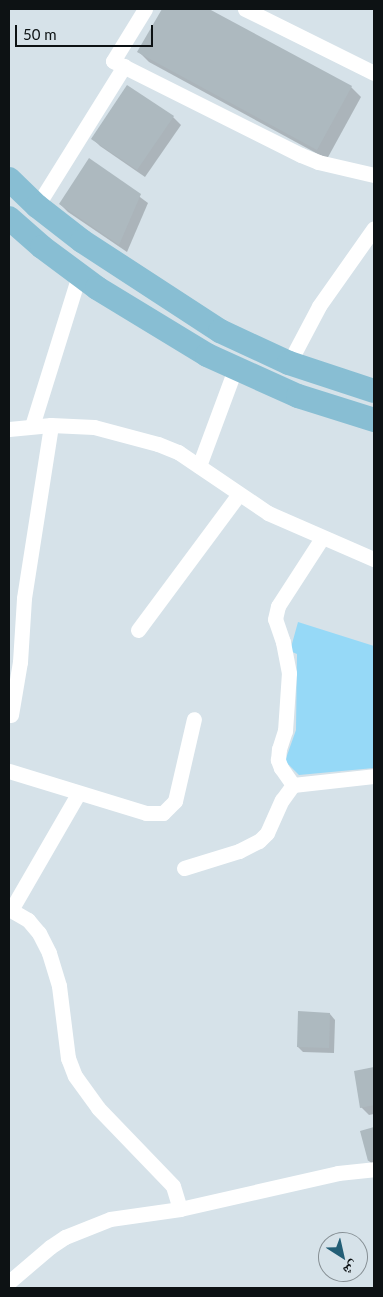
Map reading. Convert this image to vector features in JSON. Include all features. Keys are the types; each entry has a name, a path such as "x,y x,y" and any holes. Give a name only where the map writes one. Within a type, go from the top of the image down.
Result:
{"main road":[{"path":"9,179 37,206 82,241 184,310 250,346 289,363 374,390"},
{"path":"9,218 42,247 137,314 235,369 298,396 374,420"}],"street":[{"path":"145,9 113,61 301,155 318,162 374,175"},
{"path":"245,9 374,73"},
{"path":"37,206 124,66"},
{"path":"289,363 319,306 374,228"},
{"path":"32,426 80,275"},
{"path":"199,466 235,369"},
{"path":"11,715 20,662 24,598 51,425"},
{"path":"9,429 51,425 94,427 134,437 178,452 268,513 374,560"},
{"path":"138,630 238,494"},
{"path":"293,785 281,768 278,760 279,749 285,731 289,673 283,642 277,630 275,619 278,606 322,538"},
{"path":"9,771 78,794 146,813 163,813 175,801 194,719"},
{"path":"184,868 239,851 259,841 267,833 282,800 293,785 374,776"},
{"path":"78,794 10,909 28,920 39,933 50,952 59,986 68,1058 75,1076 98,1108 173,1186 180,1209"},
{"path":"9,1282 50,1247 91,1226 110,1219 180,1209 338,1174 374,1169"}],"shaded area":[{"path":"298,622 374,646 374,768 299,775 285,761 296,730 297,654 290,651"}],"building":[{"path":"162,9 209,9 352,86 317,150 137,52"},
{"path":"127,85 174,116 137,170 91,139"},
{"path":"89,158 141,194 119,245 59,204"},
{"path":"298,1011 330,1013 329,1048 297,1047"},
{"path":"374,1067 374,1105 360,1108 354,1071"},
{"path":"374,1127 374,1159 368,1161 360,1131"}]}
